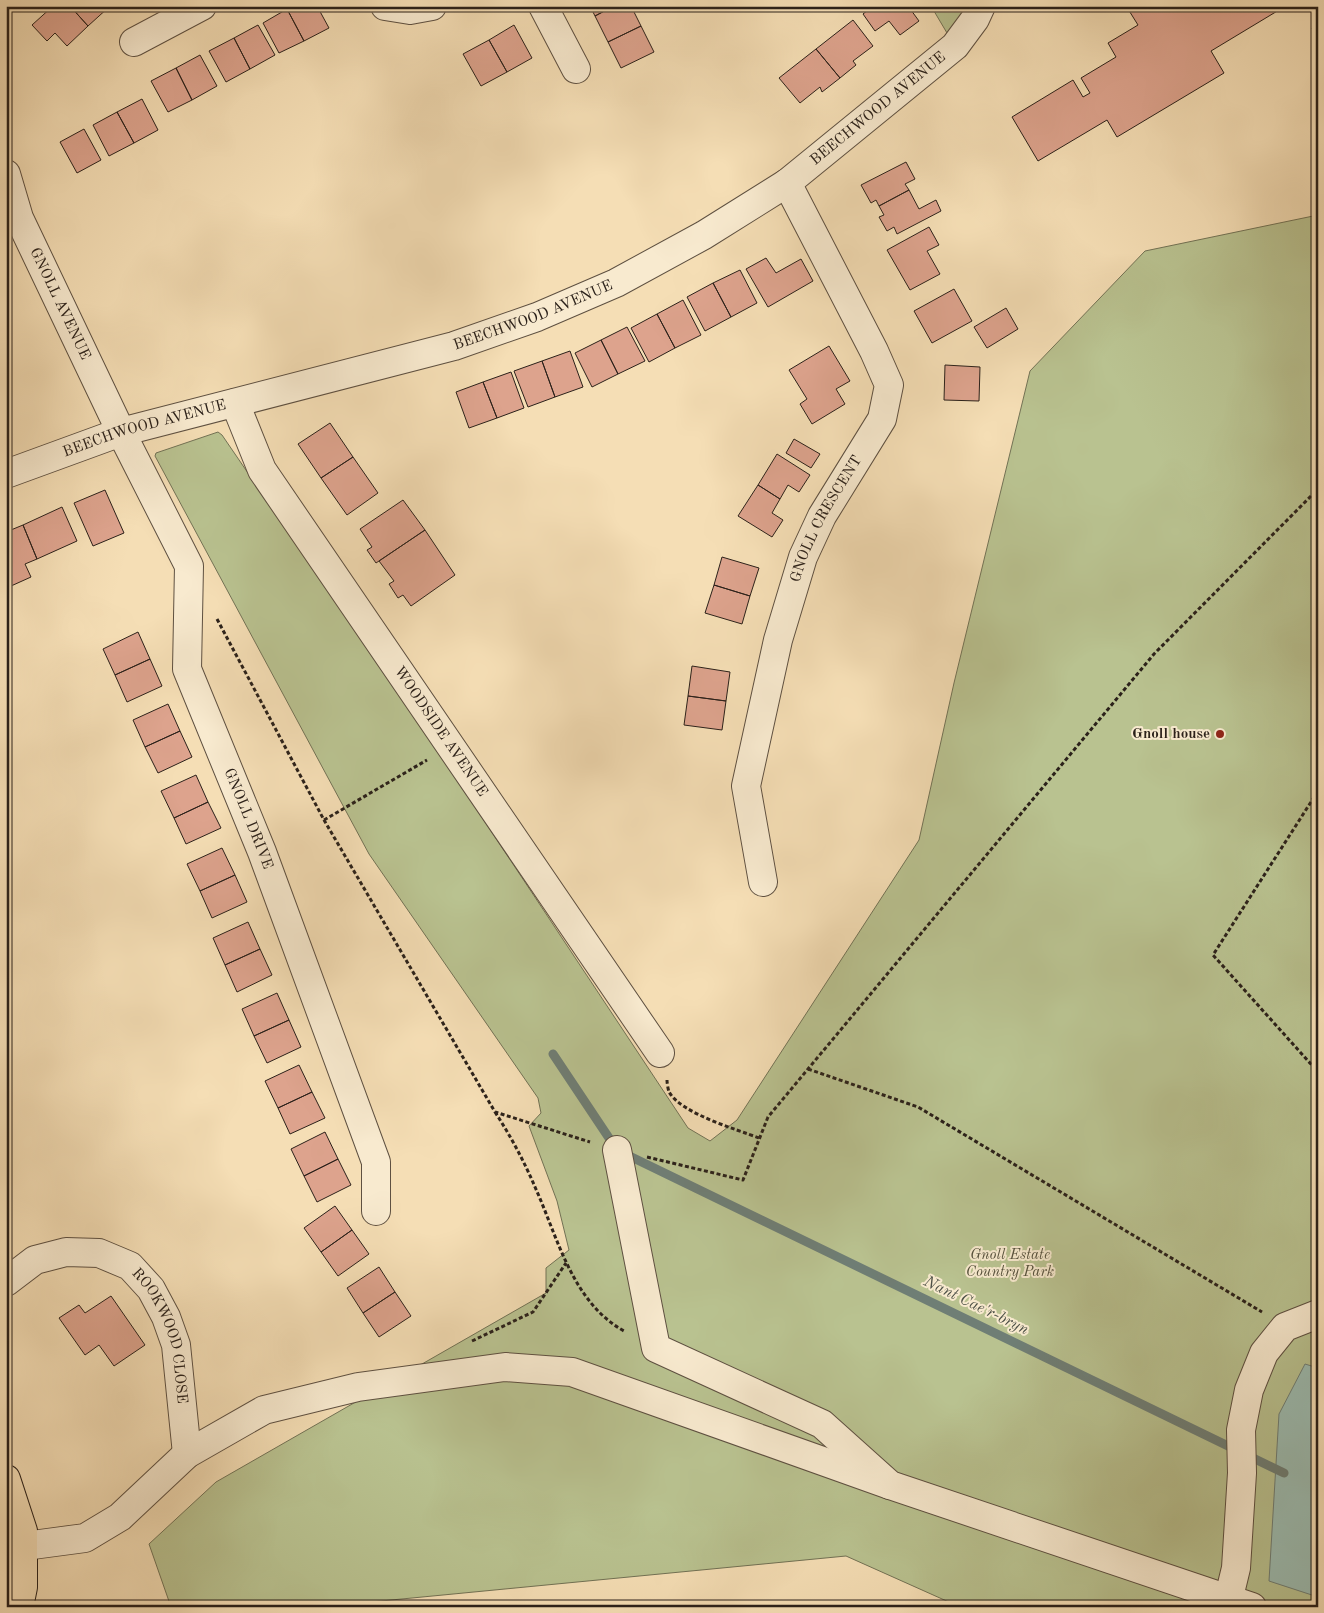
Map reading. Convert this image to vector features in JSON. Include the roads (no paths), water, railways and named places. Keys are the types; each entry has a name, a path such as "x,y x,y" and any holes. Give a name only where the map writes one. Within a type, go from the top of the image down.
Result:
{"main road":[{"path":"6,1479 18,1538 23,1587 19,1607"}],"street":[{"path":"134,42 202,6"},
{"path":"385,6 410,10 432,6"},
{"path":"543,6 576,69"},
{"name":"BEECHWOOD AVENUE","path":"6,474 121,432 454,346 537,317 616,283 704,235 786,183 955,46 975,19 981,6"},
{"name":"GNOLL AVENUE","path":"6,174 19,218 121,432"},
{"name":"GNOLL CRESCENT","path":"763,882 746,786 778,640 803,557 822,516 882,419 889,385 874,351 786,183"},
{"name":"WOODSIDE AVENUE","path":"235,403 262,470 449,747 660,1053"},
{"name":"GNOLL DRIVE","path":"121,432 189,566 187,669 262,852 376,1162 376,1211"},
{"path":"617,1150 656,1348 822,1424 890,1485"},
{"name":"ROOKWOOD CLOSE","path":"6,1282 35,1260 66,1252 99,1253 130,1266 151,1289 166,1317 176,1345 187,1454"},
{"path":"18,1538 85,1538 120,1517 187,1454 264,1410 358,1387 505,1367 572,1372 890,1485 1240,1602 1236,1568 1242,1473 1241,1430 1249,1390 1264,1353 1285,1327 1318,1314"}],"water":[{"path":"1305,1364 1318,1368 1318,1597 1269,1581 1279,1414"}],"waterway":[{"name":"Nant Cae'r-bryn","path":"553,1054 617,1150 1284,1473"}],"place":[{"name":"Gnoll house","path":"1220,734"}],"park label":[{"name":"Gnoll Estate Country Park","path":"1010,1264"}]}
